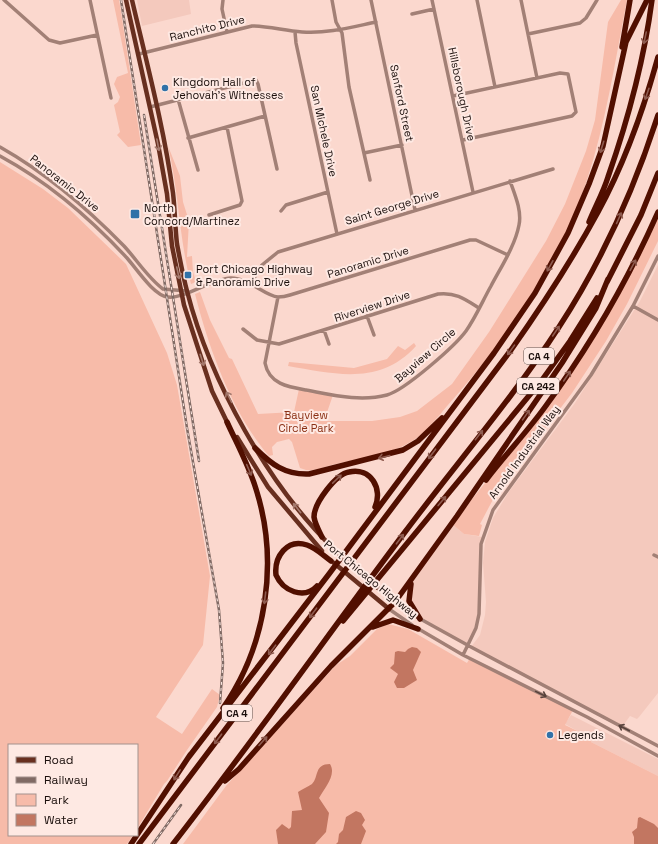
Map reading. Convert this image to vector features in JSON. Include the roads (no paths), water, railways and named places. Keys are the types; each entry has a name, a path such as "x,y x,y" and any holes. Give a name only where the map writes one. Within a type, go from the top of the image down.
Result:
{"highway":[{"path":"611,109 630,0"},
{"path":"188,758 328,574 333,562 347,549 522,314 568,233 589,184 603,146 625,47 647,0"},
{"path":"585,233 607,180 623,133 652,0"},
{"name":"CA 4","path":"139,844 514,345 556,283 598,212 626,150 647,93 658,57"},
{"name":"CA 4","path":"173,844 216,789 325,641 379,572 530,369 574,304 599,258 624,206 642,163 658,115"},
{"name":"CA 242","path":"379,572 542,380 580,326 608,279 641,215 658,173"},
{"path":"457,516 544,408 575,364 621,286 658,212"},
{"path":"420,619 409,601 411,584 576,342 596,308 608,279"},
{"path":"254,448 276,467 288,473 302,475 396,454 411,446 425,435 446,414 475,378"},
{"path":"138,833 226,704 239,681 256,640 266,596 267,542 260,501 256,487 227,422"},
{"path":"322,537 317,528 314,516 317,505 337,479 348,472 354,471 366,474 377,486 377,503 366,523"},
{"path":"328,574 314,589 306,592 296,592 286,588 278,581 276,576 276,564 280,552 286,548 298,544 310,546 333,562"},
{"path":"216,789 239,769 331,666 389,609 420,570"},
{"path":"369,630 393,620 418,629"}],"main road":[{"name":"Port Chicago Highway","path":"126,0 139,54 167,194 172,246 182,292 212,391 227,422 268,487 301,528 333,562 389,609"},
{"name":"Port Chicago Highway","path":"132,0 156,106 173,193 177,245 187,292 212,365 254,448 276,482 336,552 395,602"}],"street":[{"path":"4,0 49,40 60,43 98,35"},
{"path":"90,0 111,98"},
{"path":"223,0 222,9 226,32"},
{"path":"332,0 336,22 340,29 349,87 370,180"},
{"name":"Sanford Street","path":"371,0 416,210"},
{"name":"Hillsborough Drive","path":"432,0 473,192"},
{"path":"477,0 495,87"},
{"path":"521,0 537,78"},
{"path":"528,34 580,23 586,18 597,0"},
{"path":"412,14 434,9"},
{"name":"Ranchito Drive","path":"139,54 252,26 264,26 295,32 321,32 376,22"},
{"name":"San Michele Drive","path":"295,32 296,43 336,234"},
{"path":"453,96 560,73 568,74 576,112 572,116 463,140"},
{"path":"150,107 256,80 277,169"},
{"path":"178,99 198,170"},
{"path":"188,138 265,116"},
{"path":"209,216 240,205 242,201 227,127"},
{"path":"364,153 402,145"},
{"name":"Panoramic Drive","path":"0,147 42,174 91,214 135,257 163,289 169,291 174,290 187,292"},
{"name":"Panoramic Drive","path":"0,156 39,180 75,207 109,239 155,290 165,297 175,297 182,292"},
{"name":"Saint George Drive","path":"251,283 262,265 278,252 552,169"},
{"name":"Bayview Circle","path":"278,297 268,342 266,367 269,376 276,382 299,389 350,398 371,398 388,395 405,386 459,339 479,308 508,254 517,232 520,217 510,181"},
{"path":"281,211 286,205 328,192"},
{"name":"Panoramic Drive","path":"278,297 290,295 461,242 476,240 508,254"},
{"name":"Arnold Industrial Way","path":"463,655 476,628 479,614 481,544 493,510 591,375 633,306 658,256"},
{"path":"187,292 226,279 237,279 251,283 278,297"},
{"name":"Riverview Drive","path":"268,342 279,344 438,294 449,293 462,297 479,308"},
{"path":"633,306 658,320"},
{"path":"367,316 374,335"},
{"path":"243,329 257,340 268,342"},
{"path":"324,330 329,344"},
{"name":"Port Chicago Highway","path":"395,602 420,619 658,746"},
{"name":"Port Chicago Highway","path":"389,609 418,629 463,655 580,714 658,756"}],"water":[{"path":"412,647 417,648 421,652 413,670 417,680 404,688 397,688 394,682 398,674 390,668 394,664 395,652 405,652"},
{"path":"330,764 332,768 331,777 319,798 329,813 326,832 315,844 278,844 276,830 282,824 289,829 291,827 292,811 302,810 298,792 312,784 321,766"},
{"path":"356,811 361,813 365,820 362,825 366,831 361,844 336,844 338,842 339,834 343,830 346,817"},
{"path":"640,817 654,824 658,828 658,844 634,844 632,832 637,828 638,818"}],"railway":[{"path":"121,0 187,428 219,610 223,663 220,703"},
{"path":"144,115 199,461"},
{"path":"153,844 181,805"}],"place":[{"name":"Kingdom Hall of Jehovah's Witnesses","path":"165,88"},
{"name":"North Concord/Martinez","path":"135,214"},
{"name":"Port Chicago Highway & Panoramic Drive","path":"188,275"},
{"name":"Legends","path":"550,735"}],"park label":[{"name":"Bayview Circle Park","path":"306,421"}]}
